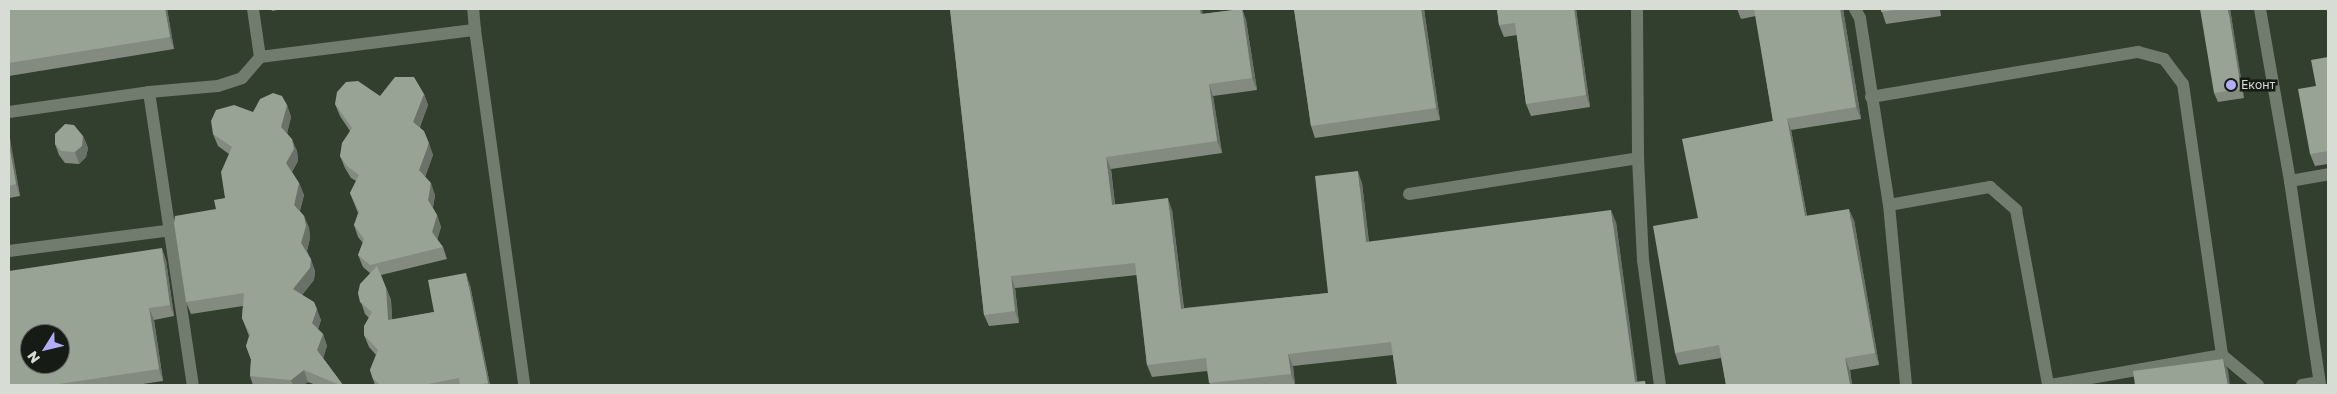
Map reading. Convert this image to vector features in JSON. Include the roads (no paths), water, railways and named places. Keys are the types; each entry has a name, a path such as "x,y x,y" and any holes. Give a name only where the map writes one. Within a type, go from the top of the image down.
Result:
{"street":[{"path":"253,9 260,57"},
{"path":"474,9 475,30 524,385"},
{"path":"1637,9 1638,158 1643,260 1660,385"},
{"path":"1855,9 1860,18 1889,205 1906,385"},
{"path":"2260,9 2290,182 2320,384 2302,385"},
{"path":"9,112 149,92 218,86 242,78 260,57 475,30"},
{"path":"1871,97 2138,52 2164,59 2183,84 2222,355 2258,385"},
{"path":"149,92 172,230 193,385"},
{"path":"1409,194 1638,158"},
{"path":"2290,182 2328,174"},
{"path":"1889,205 1990,187 2016,210 2049,385 2222,355"},
{"path":"9,251 172,230"}],"place":[{"name":"Еконт","path":"2231,85"}]}
